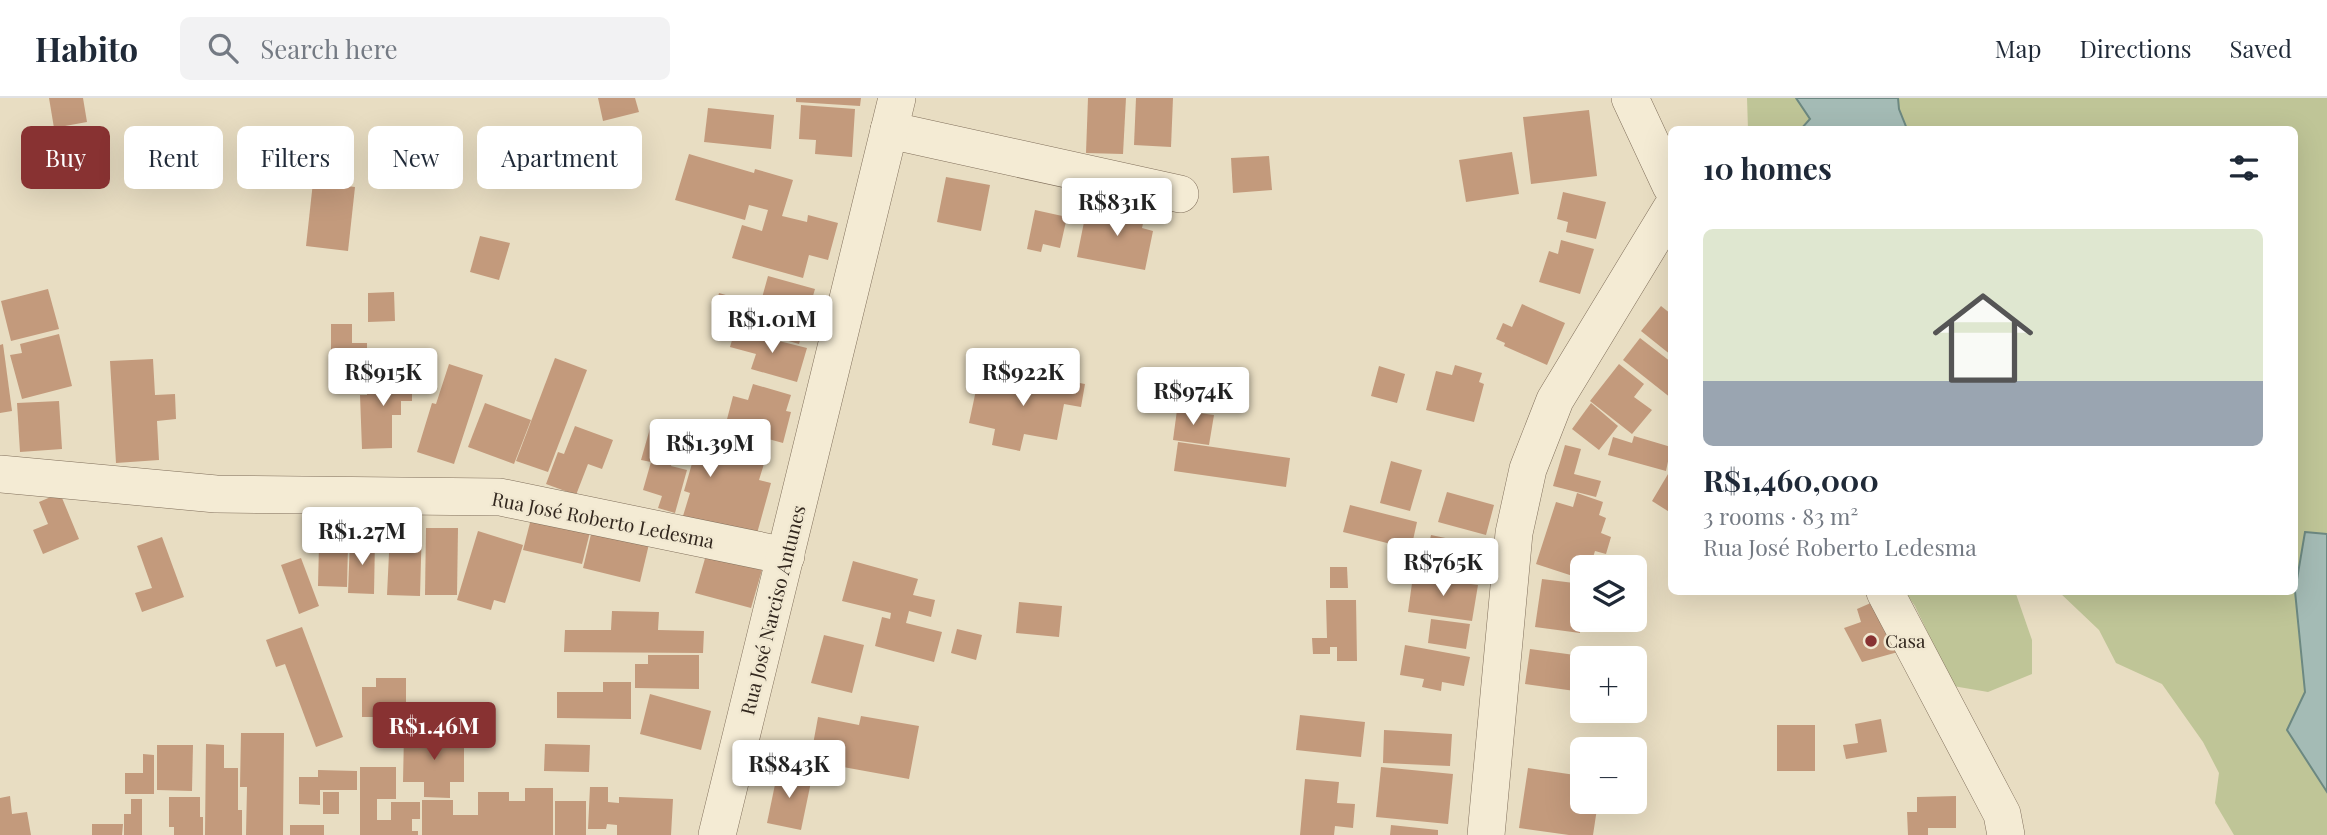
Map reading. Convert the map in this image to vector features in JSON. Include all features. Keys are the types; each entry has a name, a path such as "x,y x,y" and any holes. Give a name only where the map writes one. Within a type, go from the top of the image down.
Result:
{"street":[{"path":"1630,98 1668,180"},
{"path":"893,114 1180,194"},
{"name":"Rua José Narciso Antunes","path":"717,835 893,114"},
{"path":"1486,835 1514,533 1528,469 1555,400 1668,214"},
{"name":"Rua José Roberto Ledesma","path":"0,474 216,494 500,497 786,556"},
{"path":"1887,595 2002,814 2006,835"}],"green space":[{"path":"1747,98 1796,98 1811,119 1804,126 1748,126"},
{"path":"1898,98 2327,98 2327,534 2305,532 2305,692 2287,730 2327,792 2327,835 2234,835 2215,803 2219,773 2203,742 2162,684 2116,663 2099,630 2062,595 2298,595 2298,126 1906,126"},
{"path":"1907,595 2016,595 2032,640 2032,674 1988,692 1953,686"}],"water":[{"path":"1796,98 1898,98 1906,126 1804,126 1810,119"},
{"path":"2305,532 2327,534 2327,792 2287,730 2305,692 2295,595 2298,595 2298,573"}],"building":[{"path":"49,98 83,98 87,122 54,126"},
{"path":"598,98 635,98 639,112 603,121"},
{"path":"796,98 861,98 860,106 796,102"},
{"path":"1088,98 1126,98 1123,154 1086,153"},
{"path":"1136,98 1173,98 1171,147 1134,145"},
{"path":"801,105 855,109 852,157 815,154 816,140 799,139"},
{"path":"708,108 774,115 771,149 704,142"},
{"path":"1589,110 1597,176 1531,184 1523,117"},
{"path":"1512,152 1519,194 1466,202 1459,160"},
{"path":"689,154 754,173 755,169 793,180 782,216 807,222 808,215 838,223 828,260 809,255 803,278 732,258 742,225 762,231 768,210 749,205 745,220 675,200"},
{"path":"1269,156 1272,190 1233,193 1231,158"},
{"path":"946,177 990,185 981,231 937,222"},
{"path":"355,187 348,251 306,246 312,189"},
{"path":"1563,192 1606,202 1596,239 1566,232 1568,222 1557,219"},
{"path":"1112,203 1146,210 1142,228 1153,231 1145,270 1077,257 1085,217 1108,222"},
{"path":"1035,210 1067,217 1060,248 1043,244 1041,252 1027,249"},
{"path":"480,236 510,243 499,280 470,272"},
{"path":"1561,240 1594,249 1580,294 1539,282 1549,251 1558,254"},
{"path":"768,276 815,289 799,344 712,319 719,293 760,305"},
{"path":"48,289 59,329 11,341 1,301"},
{"path":"394,292 395,321 368,322 368,293"},
{"path":"1522,304 1565,323 1547,365 1504,346 1505,343 1496,339 1503,323 1512,327"},
{"path":"1661,306 1668,312 1668,353 1641,331"},
{"path":"331,324 352,324 352,343 367,343 367,365 331,365"},
{"path":"735,330 807,348 797,382 751,369 756,354 730,347"},
{"path":"59,334 72,386 22,399 10,355 22,353 20,344"},
{"path":"1640,338 1668,360 1668,396 1623,360"},
{"path":"3,344 12,411 0,413 0,345"},
{"path":"555,358 587,370 548,472 516,461"},
{"path":"153,359 155,395 175,394 176,419 157,421 159,460 116,463 110,361"},
{"path":"449,364 483,375 454,464 417,452 432,403 436,404"},
{"path":"1619,364 1644,384 1634,397 1652,410 1632,434 1590,401"},
{"path":"1455,365 1482,373 1479,382 1484,384 1474,422 1426,410 1436,371 1452,375"},
{"path":"1379,366 1405,374 1397,403 1371,396"},
{"path":"412,374 412,401 401,401 401,415 392,415 392,448 362,449 360,395 367,395 367,375"},
{"path":"1031,374 1085,384 1081,407 1064,404 1057,440 1024,434 1020,451 992,445 995,429 969,423 979,376 1029,386"},
{"path":"753,384 791,395 786,411 791,412 783,443 725,427 733,396 748,400"},
{"path":"59,401 62,449 20,452 17,403"},
{"path":"485,403 531,420 514,464 468,447"},
{"path":"1591,403 1618,426 1599,450 1572,429"},
{"path":"1177,410 1214,415 1209,445 1173,440"},
{"path":"651,425 714,443 708,465 712,466 719,442 729,444 732,434 770,444 759,480 771,483 756,537 683,516 690,493 684,491 693,460 674,455 671,466 687,470 675,513 658,508 662,496 643,490 651,462 641,460"},
{"path":"575,426 613,440 602,469 588,464 576,495 546,484 558,452 564,454"},
{"path":"1634,436 1668,446 1666,471 1608,455 1613,437 1632,443"},
{"path":"1178,442 1290,458 1286,487 1174,471"},
{"path":"1565,445 1581,449 1574,474 1601,481 1596,497 1553,486"},
{"path":"1391,461 1422,470 1410,511 1380,503"},
{"path":"1668,474 1668,511 1652,501"},
{"path":"1447,492 1494,505 1486,535 1438,522"},
{"path":"60,493 79,539 43,554 33,530 48,524 39,502"},
{"path":"1577,493 1603,502 1599,515 1606,518 1601,533 1611,537 1606,554 1595,551 1594,555 1570,555 1570,575 1536,564 1556,502 1573,507"},
{"path":"1350,505 1417,522 1411,549 1343,532"},
{"path":"533,511 592,524 582,564 523,550"},
{"path":"390,522 422,523 420,596 387,595 389,553 377,553 378,527 390,527"},
{"path":"426,528 458,528 457,595 425,595"},
{"path":"592,530 649,544 640,582 583,568"},
{"path":"478,531 523,545 505,603 494,600 491,610 457,600"},
{"path":"1431,535 1484,546 1478,580 1424,569"},
{"path":"162,537 184,597 142,612 135,593 152,588 137,546"},
{"path":"350,539 375,540 374,594 348,593"},
{"path":"319,544 348,545 347,587 318,586"},
{"path":"706,555 762,570 751,608 695,593"},
{"path":"301,558 319,606 299,614 281,565"},
{"path":"853,561 918,579 913,595 935,600 931,617 909,611 906,623 942,632 934,662 875,646 882,617 890,619 891,613 842,601"},
{"path":"1330,567 1347,567 1348,588 1330,588"},
{"path":"1413,576 1478,585 1472,621 1408,612"},
{"path":"1542,579 1570,582 1570,632 1535,627"},
{"path":"1326,600 1356,600 1357,661 1337,661 1337,647 1330,647 1330,654 1313,654 1312,638 1327,638"},
{"path":"1019,602 1062,606 1059,637 1016,633"},
{"name":"Casa","path":"1873,602 1898,652 1862,662 1844,628 1861,622 1857,609"},
{"path":"612,611 659,612 658,630 704,631 703,653 564,652 565,630 611,630"},
{"path":"1431,619 1470,624 1466,649 1428,643"},
{"path":"302,627 343,737 316,747 285,664 276,667 266,640"},
{"path":"957,629 982,635 976,660 951,653"},
{"path":"824,635 864,645 852,693 811,683"},
{"path":"1405,645 1470,657 1464,686 1442,682 1441,691 1422,687 1424,679 1400,675"},
{"path":"1530,649 1570,654 1570,690 1525,684"},
{"path":"648,655 699,655 699,689 635,688 635,664 648,664"},
{"path":"376,678 406,678 406,717 395,717 395,726 374,726 374,717 362,717 362,687 376,687"},
{"path":"603,682 631,682 631,719 557,718 557,692 603,692"},
{"path":"650,694 711,711 701,750 640,734"},
{"path":"1300,715 1365,722 1361,757 1296,750"},
{"path":"861,716 919,726 909,779 810,761 818,717 859,725"},
{"path":"1881,719 1887,752 1846,759 1843,745 1858,743 1855,724"},
{"path":"1777,725 1815,725 1815,771 1777,771"},
{"path":"1384,730 1452,734 1450,766 1383,763"},
{"path":"241,733 284,733 283,835 246,835 247,787 240,787"},
{"path":"404,734 464,734 464,782 450,782 450,798 424,797 424,782 403,782"},
{"path":"206,744 224,745 224,768 238,768 238,810 242,810 242,835 205,835"},
{"path":"545,744 590,745 589,772 544,771"},
{"path":"157,745 193,745 192,791 157,790"},
{"path":"143,754 154,755 154,794 125,794 125,773 143,773"},
{"path":"360,767 396,767 396,799 377,799 377,820 391,820 391,802 420,802 420,819 412,819 412,831 418,831 418,835 360,835"},
{"path":"1381,767 1453,774 1448,824 1376,817"},
{"path":"1528,768 1570,774 1570,814 1596,814 1593,835 1569,835 1519,828"},
{"path":"318,770 357,771 357,790 320,790 320,805 299,804 299,777 318,777"},
{"path":"778,770 812,777 801,830 767,823"},
{"path":"1305,779 1339,782 1337,803 1355,804 1353,828 1335,826 1334,835 1300,835"},
{"path":"590,787 608,787 608,802 619,803 619,797 673,799 671,835 617,835 617,825 607,824 606,829 588,829"},
{"path":"525,788 553,788 553,835 422,835 422,800 453,800 453,815 478,815 478,792 509,792 509,801 525,801"},
{"path":"323,792 339,792 339,814 323,814"},
{"path":"10,796 12,814 27,812 31,835 0,835 0,798"},
{"path":"1956,796 1956,828 1928,828 1928,835 1908,835 1907,812 1917,812 1917,797"},
{"path":"169,797 200,797 203,835 174,835 174,827 169,827"},
{"path":"131,799 142,799 142,835 124,835 124,814 131,814"},
{"path":"555,801 586,801 586,835 555,835"},
{"path":"92,824 123,824 122,835 92,835"},
{"path":"290,825 324,825 324,835 290,835"},
{"path":"1391,825 1438,830 1438,835 1390,835"}],"place":[{"name":"Casa","path":"1871,641"}]}
